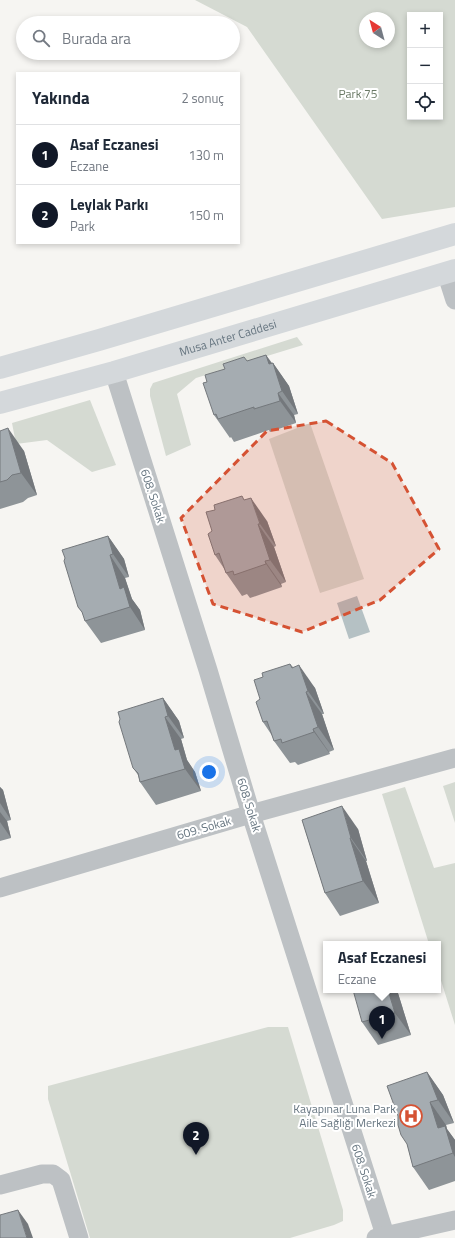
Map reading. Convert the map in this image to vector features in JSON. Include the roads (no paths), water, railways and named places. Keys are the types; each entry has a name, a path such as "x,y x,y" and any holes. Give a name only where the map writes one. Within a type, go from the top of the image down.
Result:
{"main road":[{"path":"0,368 455,234"},
{"name":"Musa Anter Caddesi","path":"0,403 114,372 450,271"}],"street":[{"path":"450,271 455,300"},
{"name":"608. Sokak","path":"114,372 208,670 382,1237"},
{"name":"609. Sokak","path":"0,888 251,814 455,758"},
{"path":"0,1185 42,1174 53,1174 61,1180 79,1238"},
{"path":"382,1237 455,1220"}],"place":[{"name":"Asaf Eczanesi","path":"382,1039"},
{"name":"Kayapınar Luna Park Aile Sağlığı Merkezi","path":"411,1116"},
{"name":"Leylak Parkı","path":"196,1155"}],"park label":[{"name":"Park 75","path":"358,94"}]}
